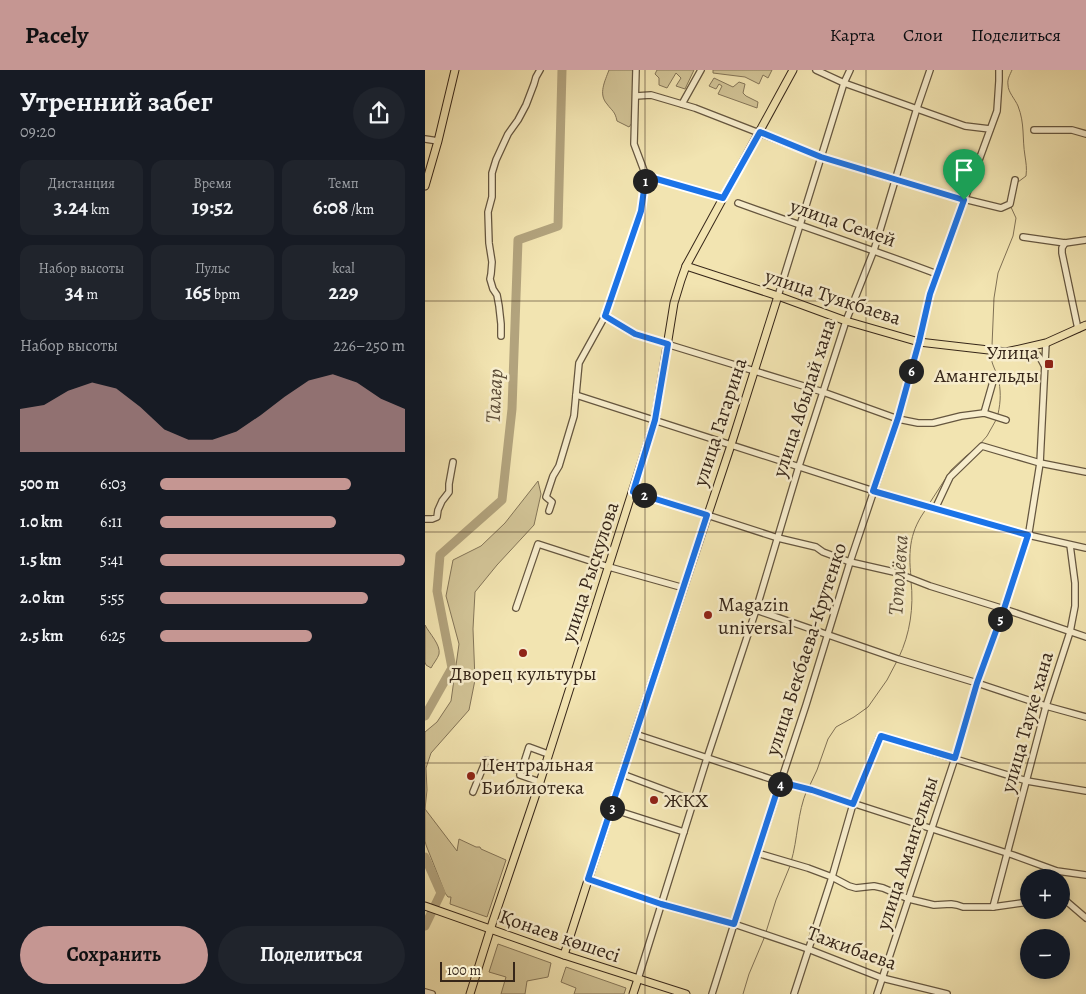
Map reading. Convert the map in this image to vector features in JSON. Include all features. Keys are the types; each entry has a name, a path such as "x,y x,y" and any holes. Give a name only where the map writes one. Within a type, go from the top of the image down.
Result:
{"main road":[{"path":"425,186 455,70"},
{"name":"улица Рыскулова","path":"470,994 540,782 655,420 674,303 681,280 686,266 793,70"},
{"name":"улица Туякбаева","path":"686,266 846,320 919,342 1006,352 1046,343 1086,325"},
{"name":"улица Гагарина","path":"564,955 778,296"},
{"name":"Қонаев көшесі","path":"425,906 564,955 686,994"},
{"path":"633,994 637,979"}],"street":[{"path":"501,336 497,296 489,279 492,262 487,212 492,198 492,174 507,134 527,105 540,70"},
{"path":"549,511 552,502 546,497 553,476 559,466 574,416 579,363 605,316 641,211 646,176 635,144 636,70"},
{"path":"682,104 701,70"},
{"path":"815,70 965,126 990,129"},
{"name":"улица Гагарина","path":"778,296 844,82 851,70"},
{"name":"улица Абылай хана","path":"756,610 799,466 846,320 873,250 930,70"},
{"name":"улица Бекбаева-Крутенко","path":"712,994 898,418 930,294 997,111 999,70"},
{"path":"636,96 651,95 682,104 760,132 821,157 964,200 1001,208 1010,204 1015,180"},
{"path":"1033,130 1072,130 1086,134"},
{"path":"425,139 438,141"},
{"path":"646,176 723,198"},
{"name":"улица Семей","path":"738,203 937,274"},
{"path":"1023,237 1065,243 1086,240"},
{"path":"1065,243 1062,253 1078,329"},
{"path":"605,316 635,334 823,392 898,418 918,423 933,423 984,413 1006,420"},
{"name":"улица Амангельды","path":"877,994 955,758 977,683 1028,535 1041,463 1046,343"},
{"path":"1023,349 1039,355 1045,366"},
{"path":"984,413 994,378"},
{"path":"576,395 873,491 1028,535 1086,548"},
{"path":"935,509 950,477 983,446 1041,463 1086,472"},
{"path":"425,519 437,517 442,501 449,492 453,462"},
{"path":"633,492 778,538 816,547 823,552 850,562 894,572 930,586 1086,637"},
{"path":"516,608 538,544 609,567 684,588"},
{"name":"улица Тауке хана","path":"993,907 1046,706 1070,632 1075,606 1075,583 1070,544"},
{"path":"637,979 756,610 892,657 1086,717"},
{"path":"635,734 780,782 812,790 1008,853 1057,871 1086,875"},
{"path":"794,994 832,877 853,804 881,736 1027,781 1086,791"},
{"path":"540,782 520,775 521,771 529,747 549,754"},
{"path":"473,792 486,760 521,771"},
{"path":"622,774 694,801"},
{"path":"612,809 684,832"},
{"path":"757,853 794,863 832,877 849,886 857,888 874,886 883,888 934,905 957,904 963,907 993,907 1020,903"},
{"name":"Тажибаева","path":"588,879 661,904 770,936 882,978 947,994"},
{"path":"1070,904 1086,918"},
{"path":"425,992 432,994"}],"shaded area":[{"path":"609,70 634,70 635,119 629,127 617,121 614,113 604,100 603,87"},
{"path":"657,70 694,70 685,89 676,86 681,78 676,73 667,88 659,85 659,78 655,74"},
{"path":"713,70 772,70 768,78 763,75 759,84 745,77 713,73"},
{"path":"714,78 733,87 739,82 745,84 743,93 758,102 757,108 718,94 722,86 719,84 716,89 709,86"},
{"path":"538,481 541,494 534,525 475,592 473,629 475,680 469,710 431,753 426,768 427,790 425,809 425,732 437,722 451,701 459,644 446,596 453,560 481,546 505,523"},
{"path":"425,625 437,643 439,650 438,656 431,668 425,662"},
{"path":"425,809 457,851 459,839 506,860 487,917 450,904 451,897 448,897 445,893 426,845"},
{"path":"498,944 551,963 548,977 527,981 525,994 501,994 506,977 489,972"},
{"path":"566,967 626,988 624,994 574,994 576,988 561,982"}],"waterway":[{"name":"Талғар","path":"425,716 452,668 437,591 440,555 502,500 512,409 518,240 558,226 562,70"},
{"name":"Тополёвка","path":"1012,70 1008,79 1008,88 1018,106 1022,119 1026,168 1026,176 1018,182"},
{"name":"Тополёвка","path":"992,346 994,298 998,273 1013,236 1016,218 1010,205"},
{"name":"Тополёвка","path":"991,353 1000,386 998,414"},
{"name":"Тополёвка","path":"980,444 996,420"},
{"name":"Тополёвка","path":"929,504 951,470 974,450"},
{"name":"Тополёвка","path":"911,577 911,541 917,524 927,508"},
{"name":"Тополёвка","path":"899,657 906,639 910,620 912,601 911,581"},
{"name":"Тополёвка","path":"809,787 828,739 836,727 868,707 887,680 897,661"},
{"name":"Тополёвка","path":"791,862 801,808 807,790"},
{"name":"Талғар","path":"425,857 441,893 425,926"},
{"name":"Тополёвка","path":"766,932 776,900 790,866"},
{"name":"Тополёвка","path":"743,994 765,936"}],"place":[{"name":"Улица Амангельды","path":"1049,364"},
{"name":"Magazin universal","path":"708,615"},
{"name":"Дворец культуры","path":"523,653"},
{"name":"Центральная Библиотека","path":"471,776"},
{"name":"ЖКХ","path":"654,800"}],"route":[{"path":"760,132 821,157 964,200 930,294 898,418 873,491 1028,535 977,683 955,758 881,736 853,804 812,790 780,782 734,924 661,904 588,879 707,515 633,492 655,420 668,344 635,334 605,316 641,211 646,176 723,198 760,132"}]}
